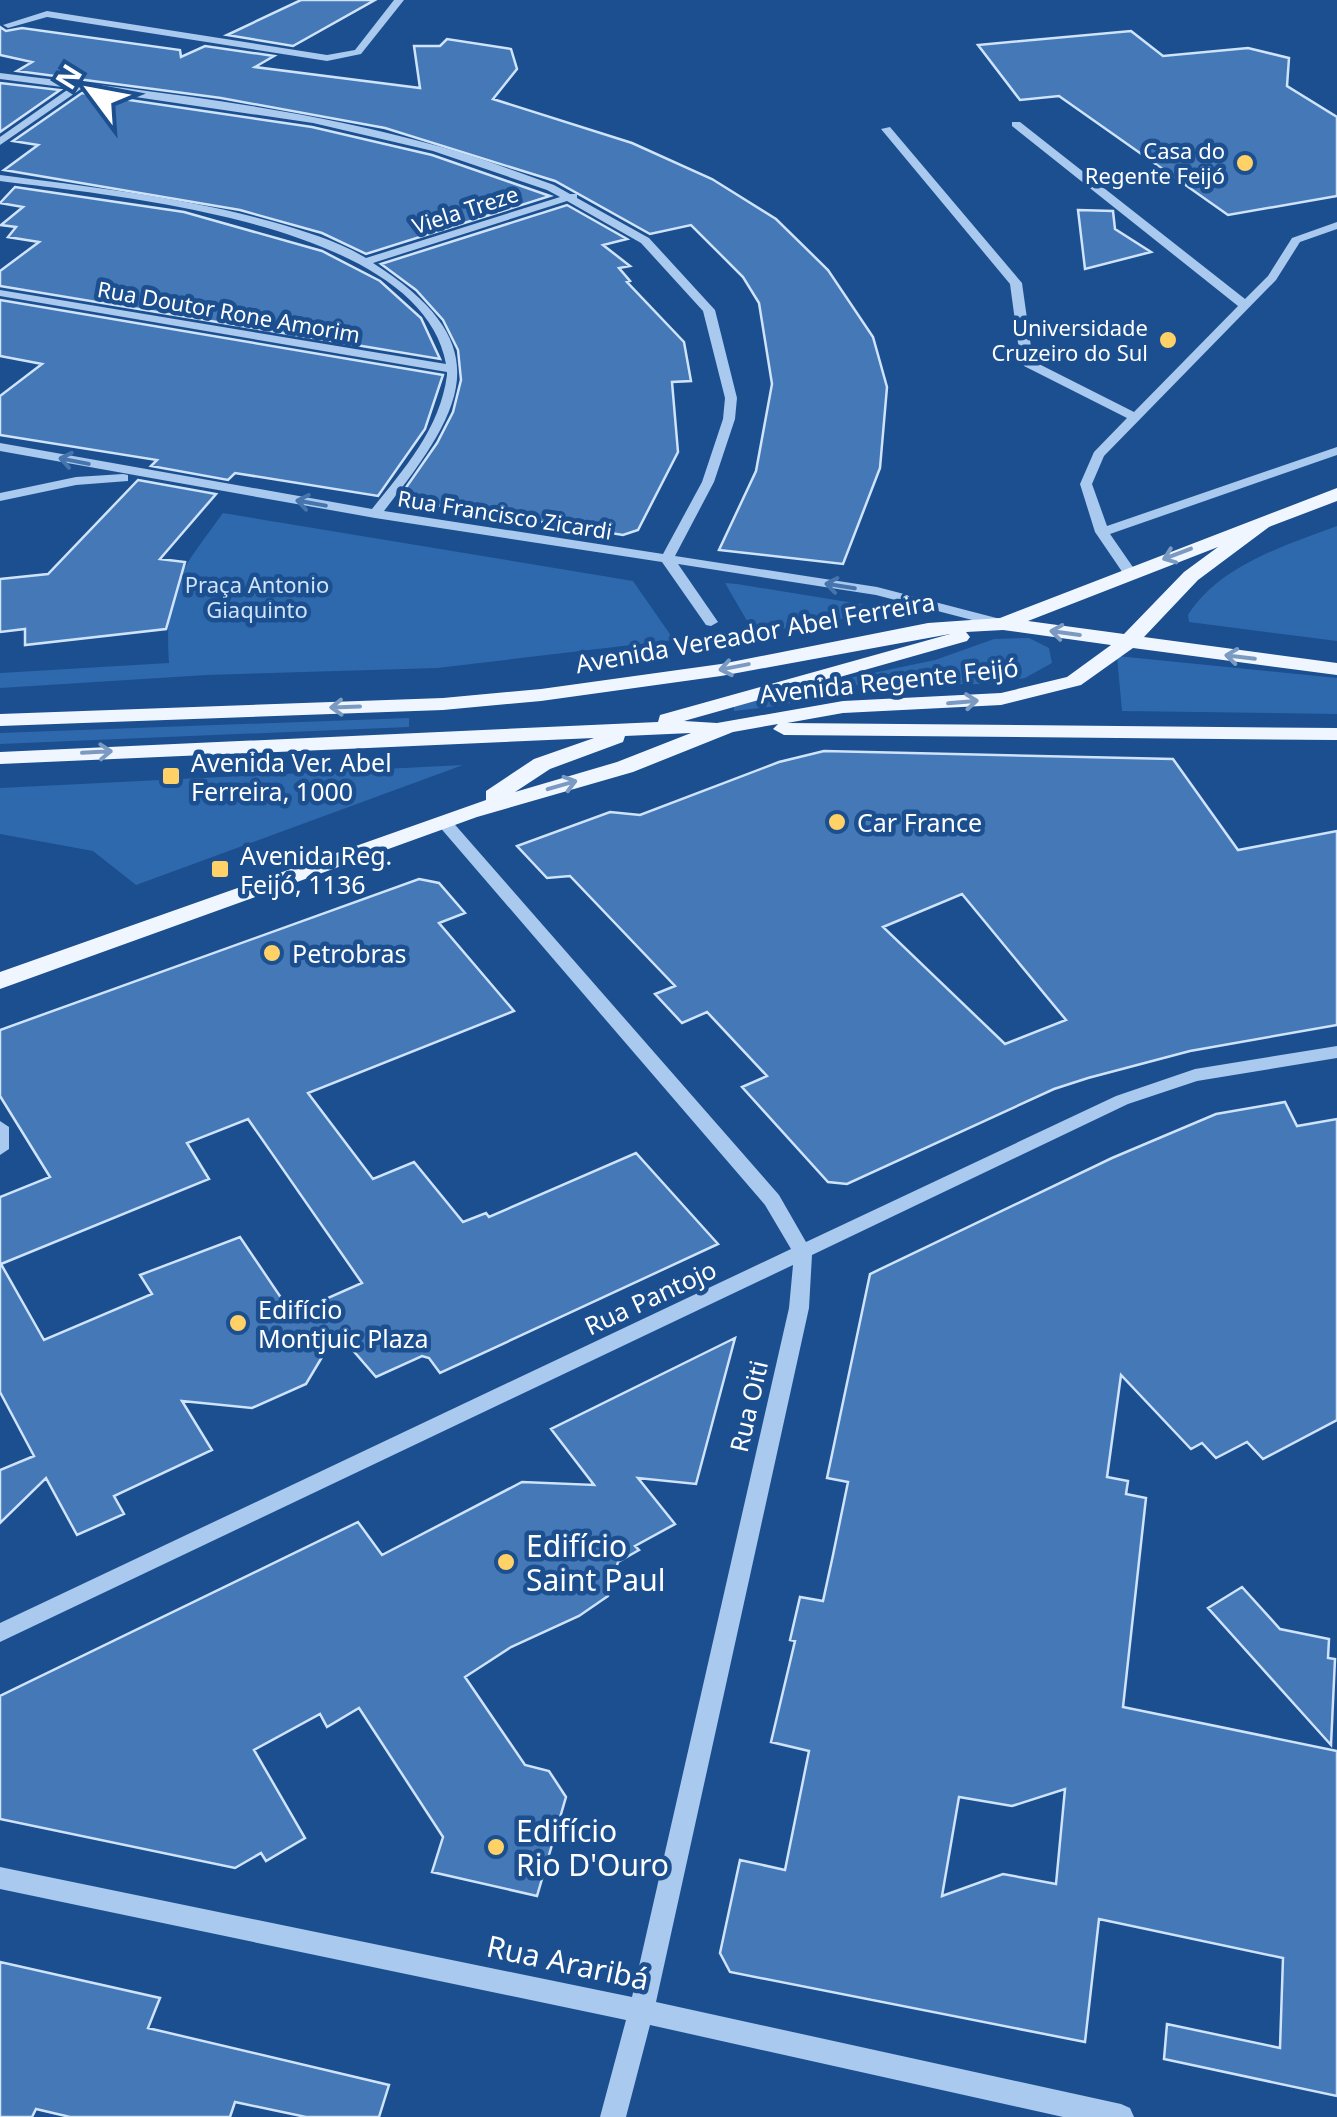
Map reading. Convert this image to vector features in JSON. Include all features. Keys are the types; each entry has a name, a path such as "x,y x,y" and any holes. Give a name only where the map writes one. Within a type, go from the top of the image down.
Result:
{"main road":[{"name":"Avenida Regente Feijó","path":"468,812 542,764 641,727 1002,624 1337,494"},
{"name":"Avenida Regente Feijó","path":"0,981 468,812 624,767 728,726 844,707 952,704 1029,694 1074,681 1128,642 1191,576 1268,520"},
{"name":"Avenida Vereador Abel Ferreira","path":"0,720 443,704 526,697 721,670 928,628 1002,624 1337,669"},
{"path":"0,758 641,727 1337,734"}],"street":[{"path":"8,25 47,14 327,58 358,52 399,0"},
{"path":"0,76 382,134 523,173 573,196 634,232 668,262 721,336 731,400 721,451 666,559 711,622"},
{"path":"0,142 76,87"},
{"path":"1016,124 1245,305"},
{"path":"886,129 1016,284 1021,300 1022,346 1028,363 1135,417"},
{"path":"0,178 250,221 311,238 369,261 406,287 427,310 450,351 452,369 444,412 375,514"},
{"name":"Viela Treze","path":"369,261 573,196"},
{"path":"1130,572 1102,532 1086,484 1090,469 1135,417 1286,262 1296,240 1337,226"},
{"name":"Rua Doutor Rone Amorim","path":"0,293 452,369"},
{"name":"Rua Francisco Zicardi","path":"0,447 375,514 922,600 1002,624"},
{"path":"1102,532 1337,452"},
{"path":"0,497 76,481 148,476"},
{"path":"444,822 772,1200 803,1253"},
{"name":"Rua Pantojo","path":"0,1633 1148,1090 1196,1076 1337,1052"},
{"path":"0,1127 0,1149"},
{"name":"Rua Oiti","path":"613,2117 641,2010 799,1308 803,1253"},
{"name":"Rua Araribá","path":"0,1878 641,2010 1121,2117"}],"green space":[{"name":"Praça Antonio Giaquinto","path":"223,513 633,581 674,640 437,668 207,675 0,688 0,673 169,663 172,597 185,567"},
{"path":"1337,526 1337,641 1189,622 1188,615 1201,598 1235,570"},
{"path":"725,583 897,610 763,632 750,626"},
{"path":"1029,638 1049,648 1052,663 1025,678 988,684 851,685 784,705 734,711 734,702 935,660 994,639"},
{"path":"1117,656 1337,678 1337,714 1122,711"},
{"path":"409,718 409,727 0,744 0,733"},
{"path":"463,765 136,885 93,851 0,834 0,788"}],"building":[{"path":"301,0 375,0 293,46 227,35"},
{"path":"0,27 6,31 22,28 180,50 181,57 205,46 274,56 255,67 420,88 414,46 440,46 447,39 511,49 517,69 493,99 632,143 712,179 776,219 828,270 873,337 887,387 880,468 843,564 719,550 756,471 772,384 759,303 743,277 691,225 650,234 555,181 385,128 221,98 17,71 32,62 0,55"},
{"path":"1131,31 1163,56 1248,48 1289,58 1287,86 1337,117 1337,196 1228,215 1059,96 1020,100 978,45"},
{"path":"0,83 60,90 0,132"},
{"path":"82,93 312,127 432,155 550,196 366,254 322,233 240,210 4,170 38,145 13,141"},
{"path":"15,187 184,212 322,251 380,281 421,318 440,359 0,286 0,271 39,242 8,237 16,227 1,225 23,207 0,203"},
{"path":"567,205 627,239 603,245 630,266 619,268 630,281 627,282 684,342 691,381 672,382 678,452 638,530 623,535 398,499 437,443 453,412 461,380 458,350 443,320 416,290 381,264"},
{"path":"1078,210 1113,211 1115,229 1151,252 1085,269"},
{"path":"0,300 443,375 425,429 378,496 235,473 228,480 151,466 157,460 0,435 0,396 42,364 0,356"},
{"path":"138,480 216,494 160,559 185,562 166,629 25,645 25,629 0,632 0,579 48,574"},
{"path":"824,751 1173,759 1238,850 1337,831 1337,1025 1190,1051 1088,1078 1054,1089 847,1184 828,1182 742,1087 767,1076 707,1012 682,1023 655,994 675,986 570,876 547,878 517,846 610,812 640,815 779,762","holes":["962,894 1066,1020 1005,1044 883,927"]},
{"path":"419,879 439,883 465,913 439,923 514,1011 308,1093 373,1179 414,1162 463,1222 486,1213 489,1217 636,1153 718,1244 440,1373 429,1358 422,1356 376,1377 337,1332 306,1384 252,1408 182,1401 212,1450 114,1496 124,1514 77,1535 46,1478 0,1523 0,1470 34,1456 0,1392 0,1197 50,1177 0,1096 0,1030","holes":["248,1119 362,1283 292,1314 240,1237 140,1275 152,1294 44,1340 1,1264 209,1179 187,1143"]},
{"path":"1285,1102 1297,1126 1337,1119 1337,1420 1263,1459 1247,1442 1216,1458 1202,1443 1191,1449 1121,1375 1107,1477 1128,1481 1126,1494 1146,1498 1123,1707 1337,1751 1337,2096 1164,2059 1167,2024 1280,2048 1283,1958 1099,1919 1085,2042 730,1972 720,1953 740,1860 785,1870 809,1751 771,1742 795,1641 790,1640 800,1597 823,1601 833,1555 848,1482 827,1478 870,1274 1112,1158 1216,1114","holes":["1065,1789 1056,1884 1003,1874 942,1896 959,1797 1012,1806"]},
{"path":"735,1338 696,1484 638,1478 675,1524 635,1546 639,1550 618,1562 608,1596 579,1616 511,1647 465,1677 525,1765 549,1771 566,1797 537,1896 432,1872 443,1837 359,1708 327,1727 320,1714 254,1750 305,1838 266,1861 261,1853 235,1868 0,1819 0,1696 358,1522 382,1555 522,1482 594,1485 551,1429"},
{"path":"1242,1587 1280,1629 1329,1639 1328,1658 1335,1659 1331,1745 1208,1608"},
{"path":"0,1962 160,1998 148,2028 389,2085 379,2117 306,2117 235,2102 230,2117 70,2117 36,2109 32,2117 0,2117"}],"place":[{"name":"Casa do Regente Feijó","path":"1245,163"},
{"name":"Universidade Cruzeiro do Sul","path":"1168,340"},
{"name":"Avenida Ver. Abel Ferreira, 1000","path":"171,776"},
{"name":"Car France","path":"837,822"},
{"name":"Avenida Reg. Feijó, 1136","path":"220,869"},
{"name":"Petrobras","path":"272,953"},
{"name":"Edifício Montjuic Plaza","path":"238,1323"},
{"name":"Edifício Saint Paul","path":"506,1562"},
{"name":"Edifício Rio D'Ouro","path":"496,1847"}]}
